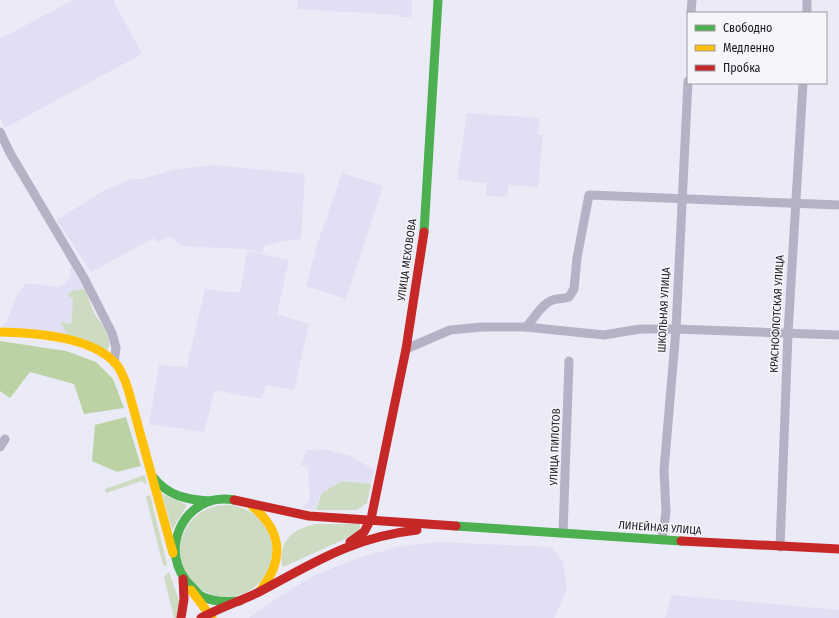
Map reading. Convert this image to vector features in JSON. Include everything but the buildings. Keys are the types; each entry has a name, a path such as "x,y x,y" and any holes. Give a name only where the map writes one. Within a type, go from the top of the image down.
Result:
{"main road":[{"name":"УЛИЦА МЕХОВОВА","path":"371,519 406,349 423,238 438,0"},
{"path":"0,332 75,342 96,350 114,362 125,381 174,556 183,579 206,617 254,594 338,549 364,532 371,519"},
{"path":"151,474 165,490 176,496 191,500 210,502 232,499 309,516 371,519 479,528"},
{"path":"174,556 175,540 180,526 190,514 210,502"},
{"path":"246,503 260,512 271,525 276,537 278,550 272,575 254,594"},
{"path":"338,549 369,538 398,531 479,528"},
{"name":"ЛИНЕЙНАЯ УЛИЦА","path":"479,528 839,550"},
{"path":"183,579 194,592 208,599 224,602 240,600"},
{"path":"181,618 184,599 183,579"}],"street":[{"path":"691,12 692,0"},
{"path":"807,0 807,12"},
{"name":"ШКОЛЬНАЯ УЛИЦА","path":"662,540 666,512 664,470 676,329 688,84"},
{"name":"КРАСНОФЛОТСКАЯ УЛИЦА","path":"780,547 788,332 803,84"},
{"path":"0,132 10,153 84,278 112,333 116,348 114,362"},
{"path":"526,327 536,317 544,305 552,300 569,297 574,289 589,195 839,205"},
{"path":"406,349 450,330 482,327 526,327 604,335 640,329 788,332 839,335"},
{"name":"УЛИЦА ПИЛОТОВ","path":"563,533 569,361"},
{"path":"0,447 5,439"}],"shaded area":[{"path":"73,0 113,0 142,54 5,128 0,117 0,39"},
{"path":"298,0 412,0 412,17 297,9"},
{"path":"467,113 539,118 538,135 543,135 538,187 509,185 507,197 486,196 487,183 457,180"},
{"path":"213,165 305,174 301,239 264,246 263,253 244,249 181,246 170,236 157,242 154,238 91,272 57,220 101,192 131,179 142,179 173,170"},
{"path":"342,173 383,186 346,299 306,286 317,245"},
{"path":"247,251 289,260 277,314 309,324 294,390 266,385 261,399 215,390 204,432 149,424 159,365 187,367 205,289 240,293"},
{"path":"71,266 85,289 68,295 73,299 71,324 61,322 67,335 0,327 6,323 17,295 26,283 59,287 70,277"},
{"path":"307,449 315,451 322,449 351,456 374,470 371,484 342,481 319,498 316,510 301,508 309,501 310,496 308,468 301,465"},
{"path":"438,542 551,547 563,562 567,589 554,618 249,618 271,602 313,576 358,558 397,547"},
{"path":"672,595 839,610 839,618 665,618"}],"green space":[{"path":"85,289 94,313 107,333 109,346 107,351 83,339 67,335 61,322 71,324 73,299 68,295 72,291"},
{"path":"0,341 66,351 96,362 113,379 124,408 84,414 74,384 30,372 10,398 0,391"},
{"path":"126,417 141,466 117,472 92,461 95,425"},
{"path":"145,475 147,485 142,481 106,493 105,489"},
{"path":"342,481 371,484 367,503 357,510 316,510 322,493"},
{"path":"162,494 187,505 172,530"},
{"path":"150,495 167,564 166,566 163,565 146,497"},
{"path":"226,505 243,509 258,519 268,534 272,551 268,568 258,583 243,593 226,597 209,593 194,583 184,568 180,551 184,534 194,519 209,509"},
{"path":"315,524 360,524 360,530 356,534 283,567 281,561 285,542 297,531"},
{"path":"169,572 179,601 178,618 174,618 164,577"}],"traffic: fast":[{"path":"424,232 438,0"},
{"path":"153,477 165,489 178,496 194,500 210,501"},
{"path":"234,500 216,500 201,505 189,515 180,527 176,542 176,558 181,573 201,596 215,600 240,601"},
{"path":"456,526 681,541"}],"traffic: slow":[{"path":"0,332 45,335 78,342 93,347 106,355 116,364 122,373 128,389 173,553"},
{"path":"252,506 262,515 269,525 274,535 276,545 277,555 274,566 262,588"},
{"path":"191,590 212,618"}],"traffic: jam":[{"path":"350,542 364,532 371,519 406,349 424,232"},
{"path":"234,500 309,516 456,526"},
{"path":"201,618 257,593 315,562 352,545 372,539 417,530"},
{"path":"681,541 839,549"},
{"path":"181,618 184,599 183,579"}]}
